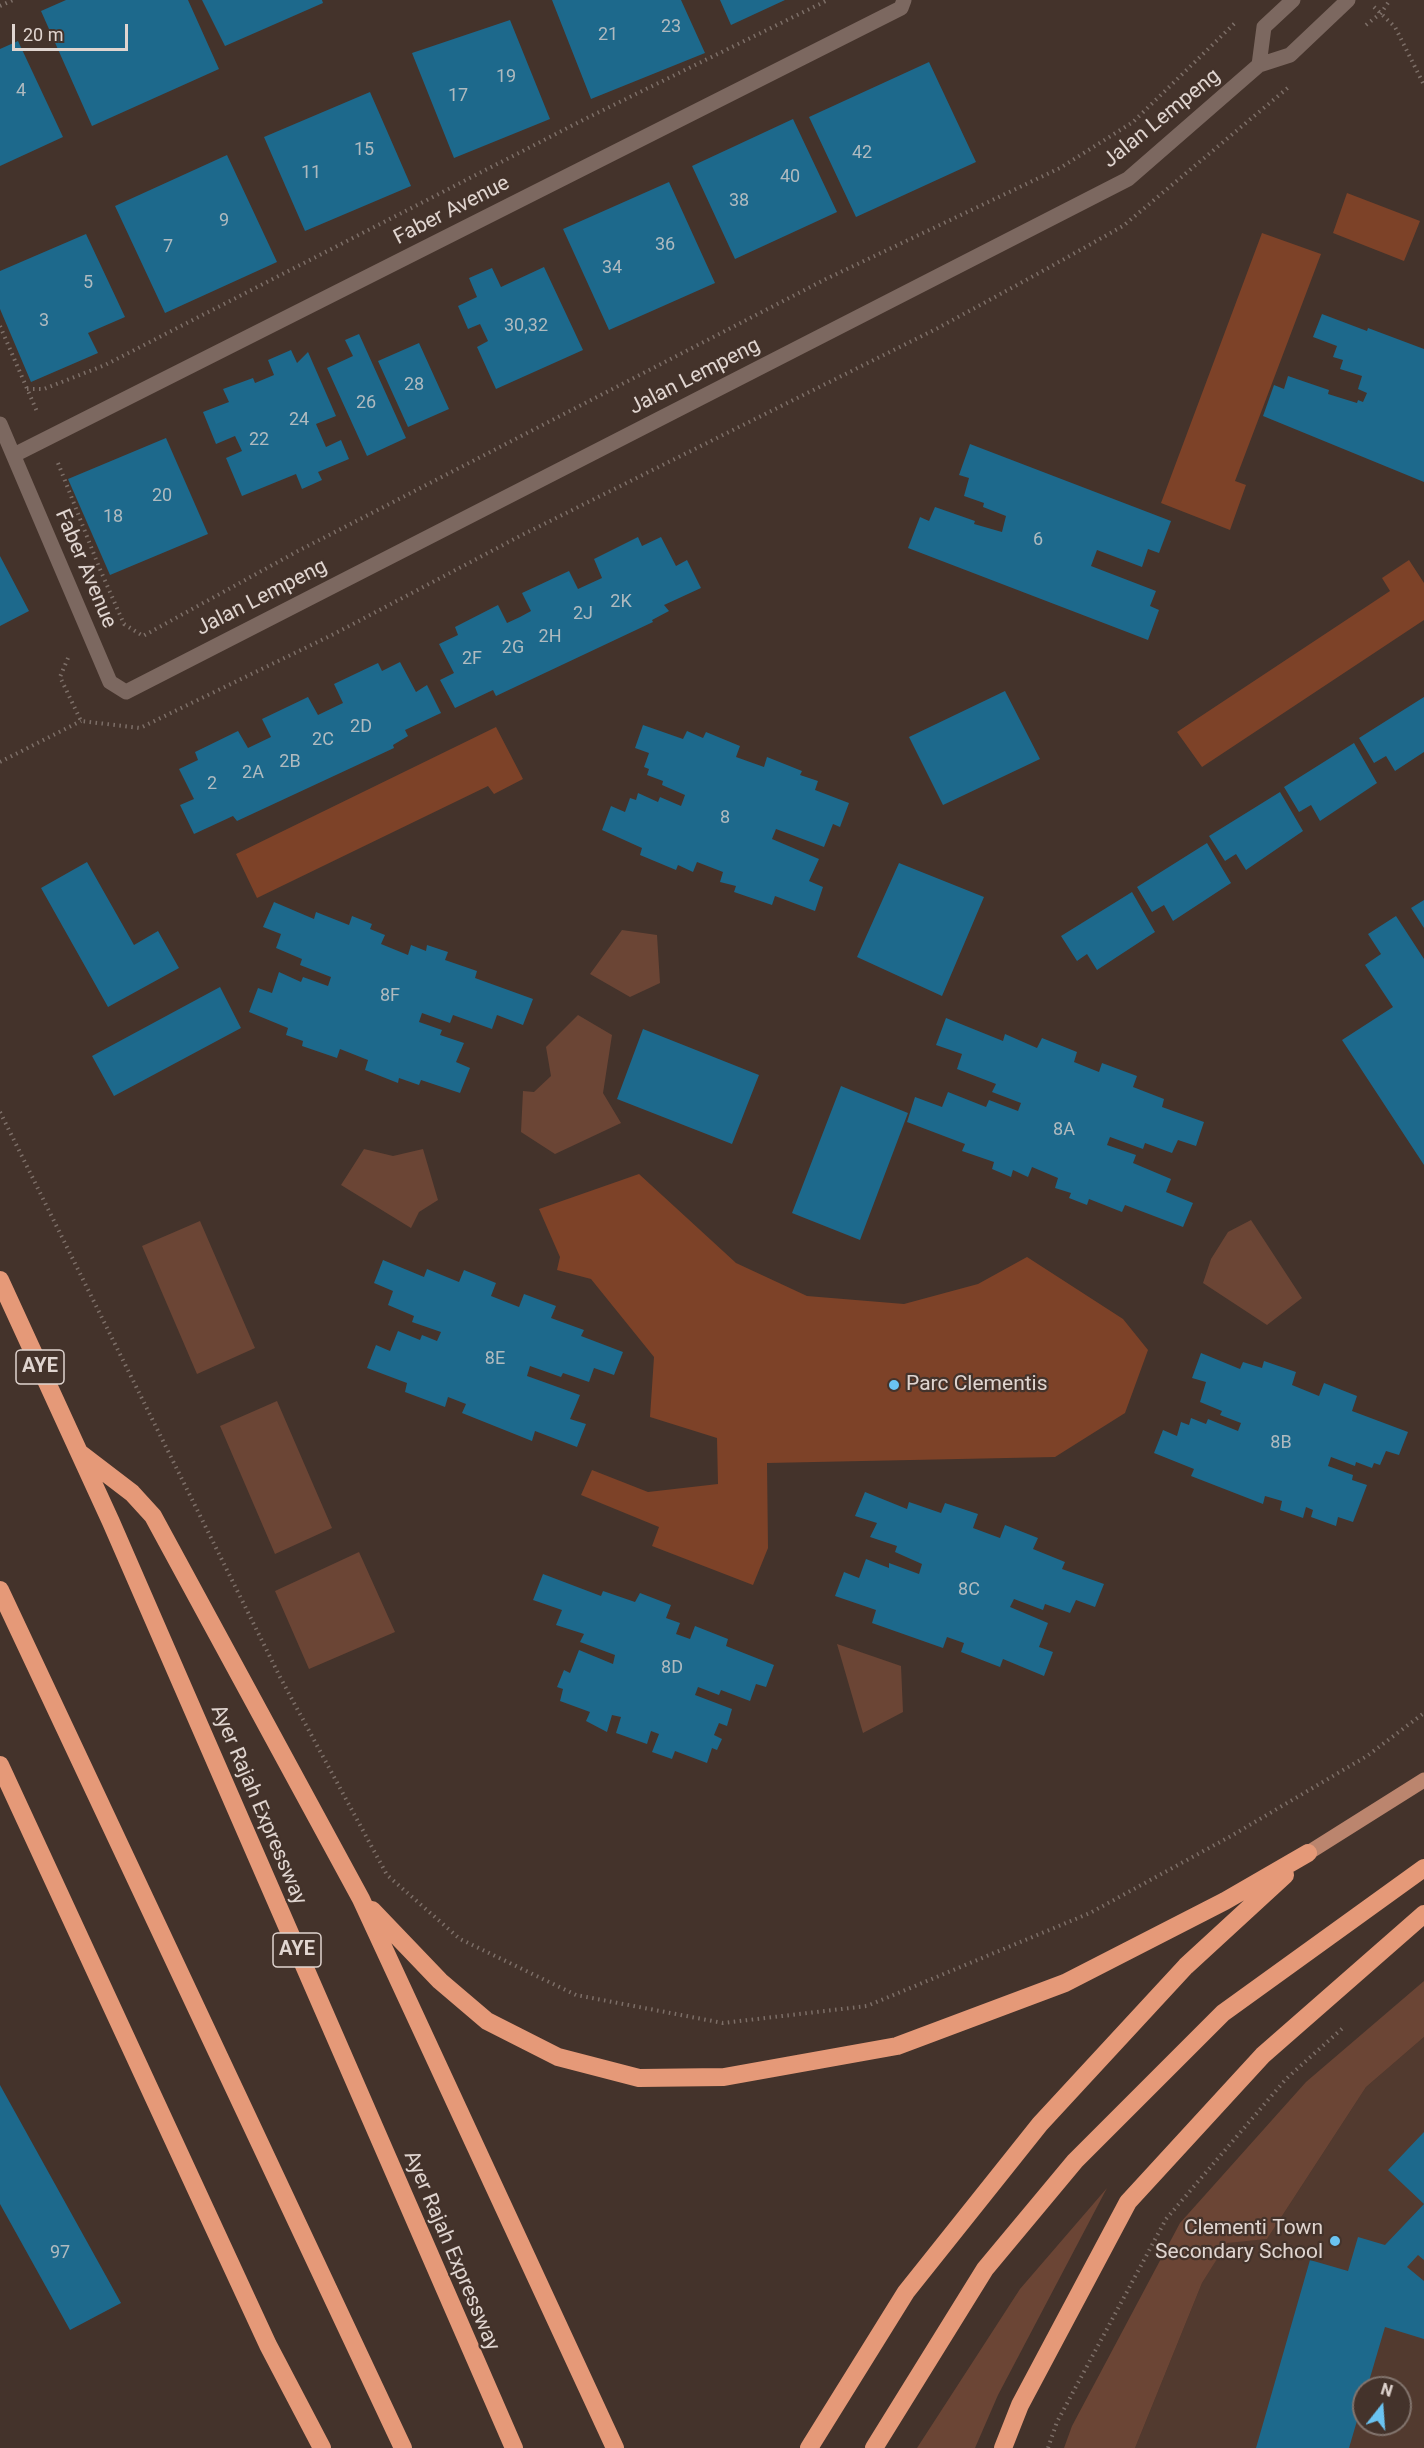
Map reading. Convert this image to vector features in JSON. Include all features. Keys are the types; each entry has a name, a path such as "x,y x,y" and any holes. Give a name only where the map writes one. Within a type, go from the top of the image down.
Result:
{"highway":[{"name":"Ayer Rajah Expressway","path":"0,1280 79,1453 514,2448"},
{"path":"79,1453 132,1493 153,1516 361,1899 615,2448"},
{"path":"0,1590 403,2448"},
{"path":"0,1765 268,2345 322,2448"},
{"path":"361,1899 440,1981 487,2021 558,2056 639,2078 723,2077 897,2046 1065,1983 1225,1901 1308,1853"},
{"path":"809,2448 906,2292 1040,2124 1186,1966 1308,1853"},
{"path":"874,2448 985,2270 1075,2161 1223,2013 1424,1868"},
{"path":"1003,2448 1020,2405 1128,2202 1263,2055 1424,1914"}],"main road":[{"path":"1308,1853 1424,1780"}],"street":[{"name":"Faber Avenue","path":"14,455 901,8 904,0"},
{"path":"1259,65 1264,27 1293,0"},
{"name":"Jalan Lempeng","path":"126,692 1128,179 1259,65 1290,55 1348,0"},
{"name":"Faber Avenue","path":"0,424 110,682 126,692"}],"path":[{"path":"0,6 13,0"},
{"path":"27,389 44,389 105,365 587,118 828,0"},
{"path":"1367,0 1395,27 1424,85"},
{"path":"1363,27 1381,13 1390,0"},
{"path":"0,326 124,624 143,636 298,551 826,279 1060,168 1133,122 1240,18"},
{"path":"140,728 334,634 522,535 938,328 1050,267 1123,226 1293,83"},
{"path":"0,762 81,721"},
{"path":"0,1112 280,1677 387,1875 460,1939 576,1995 723,2023 867,2006 1090,1913 1231,1836 1367,1756 1424,1713"},
{"path":"1048,2448 1057,2422 1166,2219 1286,2079 1346,2024"}],"shaded area":[{"path":"1347,193 1420,221 1404,261 1333,233"},
{"path":"1262,233 1321,254 1235,481 1246,485 1230,530 1161,503"},
{"path":"1409,560 1424,583 1424,620 1202,767 1177,732 1390,591 1382,578"},
{"path":"496,727 523,779 494,794 488,786 257,898 236,854"},
{"path":"622,930 657,935 660,983 630,997 590,974"},
{"path":"578,1015 612,1035 603,1093 621,1123 555,1154 521,1132 523,1091 534,1092 551,1076 546,1047"},
{"path":"364,1149 393,1156 423,1149 438,1200 419,1212 411,1228 341,1185"},
{"name":"Parc Clementis","path":"639,1174 736,1263 807,1296 904,1304 978,1284 1027,1257 1123,1319 1148,1350 1125,1413 1055,1457 767,1463 768,1548 753,1585 652,1546 659,1527 581,1495 592,1470 648,1492 718,1484 717,1438 650,1417 654,1357 591,1279 557,1270 560,1257 539,1209"},
{"path":"1251,1220 1302,1298 1267,1325 1203,1283 1211,1259 1228,1232"},
{"path":"200,1221 255,1348 197,1374 142,1246"},
{"path":"277,1401 332,1528 275,1554 220,1426"},
{"path":"359,1552 395,1632 309,1669 275,1591"},
{"path":"837,1644 901,1666 903,1712 863,1733"},
{"path":"1424,1981 1424,2037 1366,2087 1267,2239 1227,2243 1202,2283 1135,2448 1064,2448 1072,2426 1180,2223 1306,2082"},
{"name":"Clementi Town Secondary School","path":"1424,2037 1424,2448 1135,2448 1202,2283 1227,2242 1267,2239 1366,2087"},
{"path":"1107,2188 998,2395 975,2448 917,2448 1020,2289"}],"building":[{"path":"66,0 188,0 219,69 92,126 41,11"},
{"path":"202,0 322,0 323,3 225,46"},
{"path":"552,0 681,0 705,53 591,99"},
{"path":"720,0 785,0 731,25"},
{"path":"510,20 550,119 454,158 412,53"},
{"path":"18,41 63,137 0,166 0,49"},
{"path":"929,62 976,162 856,217 809,117"},
{"path":"370,92 411,186 305,231 264,137"},
{"path":"793,119 837,212 735,259 692,166"},
{"path":"227,155 277,262 165,313 115,206"},
{"path":"669,182 715,283 609,330 563,229"},
{"path":"86,234 125,317 88,333 98,353 31,382 0,309 0,271"},
{"path":"544,267 583,350 496,389 477,347 488,341 480,324 468,329 458,306 477,297 469,278 492,268 501,287"},
{"path":"1322,314 1424,349 1424,482 1263,416 1274,385 1284,389 1288,376 1329,390 1328,394 1357,403 1358,400 1363,402 1367,393 1358,389 1362,376 1340,369 1343,360 1333,357 1337,346 1313,337"},
{"path":"359,334 406,438 367,456 327,368 353,356 345,340"},
{"path":"419,343 449,409 408,427 378,361"},
{"path":"291,350 297,363 308,352 336,416 316,424 326,447 341,440 349,459 318,472 322,480 302,489 296,474 242,496 226,458 242,451 235,436 216,444 203,412 229,402 223,389 253,378 255,383 274,375 268,360"},
{"path":"166,438 208,534 110,575 68,479"},
{"path":"970,444 1171,521 1159,553 1148,549 1142,567 1097,550 1091,566 1156,591 1150,606 1159,610 1148,640 908,548 920,517 929,521 935,507 975,521 974,524 1002,532 1006,516 983,507 984,503 964,496 969,478 959,475"},
{"path":"638,537 642,546 661,537 676,566 687,560 701,588 664,605 669,611 652,620 653,622 496,696 493,690 455,708 440,680 454,673 439,644 458,635 455,627 498,605 507,623 520,617 531,611 522,593 569,571 578,589 602,578 594,559"},
{"path":"0,556 29,611 0,626"},
{"path":"400,662 416,692 427,685 441,713 405,730 408,736 393,745 394,748 237,821 233,816 194,834 180,805 194,799 179,769 198,760 195,752 238,731 248,748 271,737 262,719 308,697 318,715 343,703 334,684 378,663 382,671"},
{"path":"1005,691 1040,759 943,805 909,737"},
{"path":"1424,697 1424,752 1395,771 1386,756 1374,763 1359,738"},
{"path":"643,725 683,739 687,731 703,738 706,732 740,746 736,757 764,767 767,757 802,771 800,775 818,781 815,790 849,803 840,827 833,824 824,847 776,829 772,839 819,859 809,881 823,887 815,911 775,896 772,905 734,892 736,886 720,882 723,872 697,862 693,872 678,865 676,870 640,855 642,848 602,830 611,806 625,812 630,798 636,800 638,793 658,802 660,797 681,806 685,795 662,785 663,781 647,775 649,769 644,767 649,753 635,748"},
{"path":"1354,743 1377,783 1320,821 1311,805 1299,812 1284,787"},
{"path":"1280,792 1303,831 1246,870 1236,854 1225,861 1209,836"},
{"path":"1207,843 1231,883 1173,921 1164,905 1152,912 1137,887"},
{"path":"87,862 134,945 158,931 179,968 108,1007 41,888"},
{"path":"899,863 984,897 942,996 857,957"},
{"path":"1132,892 1155,932 1097,970 1087,954 1077,961 1061,936"},
{"path":"1424,900 1424,928 1411,908"},
{"path":"274,902 314,919 316,912 349,925 352,916 372,924 370,929 385,935 381,944 408,955 411,945 426,951 427,945 448,952 445,960 477,971 475,978 533,999 523,1025 497,1015 492,1029 453,1015 450,1023 422,1013 419,1022 442,1030 440,1035 464,1043 456,1062 470,1068 460,1093 421,1080 419,1085 399,1078 398,1083 365,1070 368,1060 340,1049 337,1058 302,1046 303,1041 286,1035 288,1028 249,1012 258,988 272,993 279,972 301,982 303,977 328,986 331,977 300,965 302,959 276,948 281,934 263,927"},
{"path":"1396,916 1424,959 1424,1165 1342,1040 1393,1007 1365,965 1381,954 1368,934"},
{"path":"220,987 241,1028 114,1096 92,1056"},
{"path":"946,1018 1003,1041 1005,1034 1037,1048 1042,1038 1077,1052 1074,1062 1099,1072 1102,1063 1137,1076 1133,1087 1164,1099 1162,1107 1204,1122 1196,1146 1178,1140 1172,1153 1145,1143 1143,1149 1110,1137 1107,1145 1136,1155 1133,1163 1171,1179 1166,1192 1193,1203 1183,1227 1125,1205 1122,1212 1089,1199 1087,1205 1069,1198 1071,1193 1055,1188 1058,1178 1032,1167 1028,1177 1013,1170 1011,1177 992,1169 994,1162 962,1151 965,1144 907,1122 915,1097 942,1107 948,1092 986,1107 989,1100 1018,1111 1021,1103 992,1092 996,1084 957,1069 962,1054 936,1045"},
{"path":"643,1029 759,1075 732,1144 617,1099"},
{"path":"841,1086 908,1113 860,1240 792,1213"},
{"path":"383,1260 424,1277 427,1269 459,1282 464,1270 496,1283 491,1296 519,1307 524,1294 556,1306 551,1318 584,1330 581,1336 623,1352 614,1375 594,1368 589,1382 563,1373 561,1377 530,1366 527,1376 580,1395 570,1419 586,1424 577,1447 535,1431 532,1441 462,1413 466,1404 448,1397 445,1407 405,1392 407,1383 367,1368 376,1345 390,1351 398,1331 420,1340 422,1335 437,1341 441,1332 412,1322 414,1316 388,1305 393,1291 374,1283"},
{"path":"1201,1353 1240,1369 1243,1362 1262,1368 1264,1361 1296,1372 1292,1385 1319,1396 1324,1383 1357,1396 1352,1411 1408,1432 1399,1455 1386,1451 1380,1465 1374,1463 1372,1468 1356,1462 1355,1466 1331,1457 1328,1466 1353,1475 1352,1480 1367,1485 1353,1522 1338,1517 1336,1526 1311,1517 1313,1510 1306,1507 1303,1518 1280,1510 1282,1501 1265,1496 1263,1504 1191,1476 1194,1469 1154,1453 1163,1430 1177,1436 1181,1422 1189,1425 1191,1418 1206,1424 1208,1419 1238,1431 1241,1423 1220,1415 1222,1411 1200,1402 1206,1382 1192,1378"},
{"path":"865,1492 907,1509 909,1502 941,1513 945,1503 978,1514 973,1528 1000,1538 1005,1525 1038,1538 1033,1549 1065,1562 1062,1569 1104,1584 1095,1607 1076,1600 1070,1613 1045,1604 1043,1610 1014,1599 1010,1607 1048,1623 1039,1647 1053,1652 1044,1676 1003,1659 1000,1667 961,1652 964,1643 947,1637 943,1648 872,1623 876,1610 835,1596 844,1572 859,1578 866,1559 889,1568 889,1563 919,1574 922,1564 895,1552 897,1546 870,1537 877,1523 855,1516"},
{"path":"543,1574 601,1596 603,1591 635,1602 640,1593 671,1605 666,1618 680,1623 676,1634 690,1639 695,1626 728,1639 726,1646 774,1665 766,1687 756,1684 750,1701 721,1690 719,1695 698,1687 695,1695 732,1709 727,1726 719,1723 714,1735 722,1739 717,1750 712,1748 707,1763 675,1751 672,1759 652,1752 659,1734 651,1731 647,1744 616,1733 621,1717 612,1715 607,1732 586,1721 590,1712 560,1701 563,1689 557,1687 564,1670 570,1673 579,1650 613,1664 615,1655 580,1642 584,1634 556,1625 562,1610 533,1600"},
{"path":"0,2085 121,2303 70,2330 0,2204"},
{"path":"1424,2132 1424,2204 1388,2170"},
{"path":"1424,2204 1424,2260 1418,2255 1407,2267 1424,2281 1424,2339 1385,2327 1371,2376 1352,2376 1353,2436 1349,2448 1256,2448 1310,2260 1348,2271 1358,2237 1385,2245"}],"place":[{"name":"Parc Clementis","path":"894,1385"},
{"name":"Clementi Town Secondary School","path":"1335,2241"}]}
